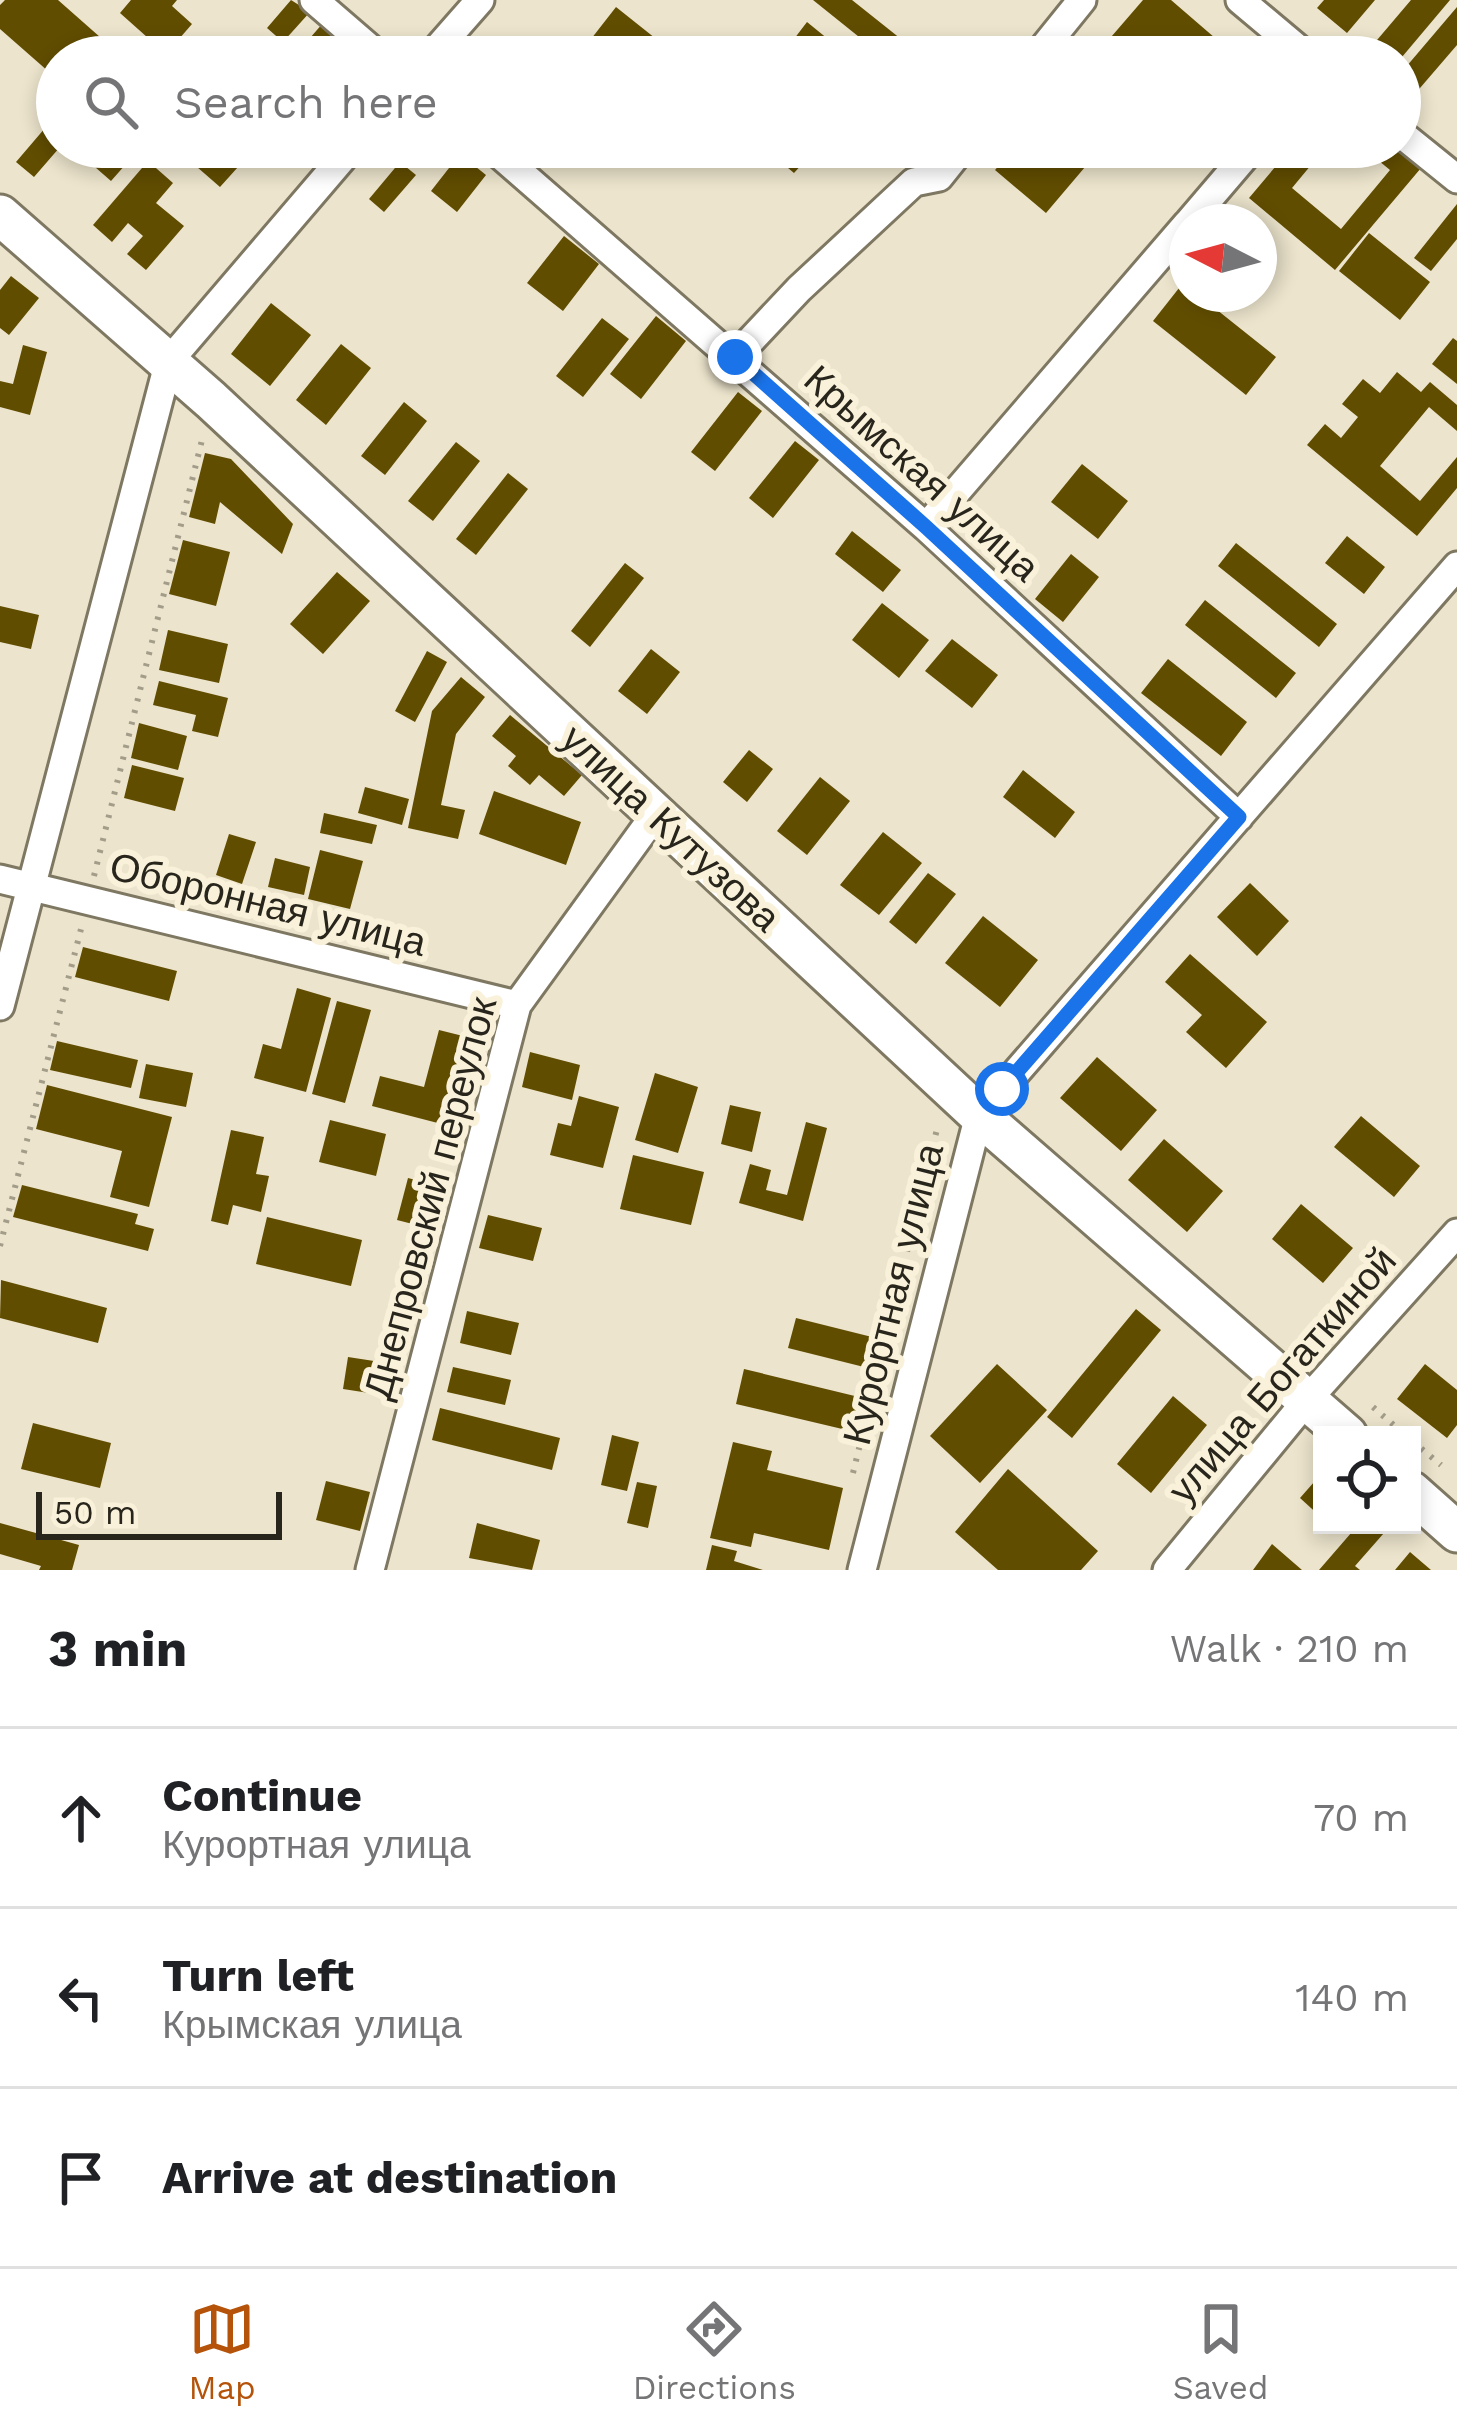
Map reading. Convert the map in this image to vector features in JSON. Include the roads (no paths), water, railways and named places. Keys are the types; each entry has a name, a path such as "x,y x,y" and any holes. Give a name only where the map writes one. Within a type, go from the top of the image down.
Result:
{"street":[{"path":"314,0 356,36"},
{"path":"448,36 480,0"},
{"path":"1053,36 1082,0"},
{"path":"1240,0 1283,36"},
{"path":"1421,150 1457,179"},
{"path":"0,1006 169,361 334,168"},
{"name":"Крымская улица","path":"515,168 926,527 1239,817"},
{"path":"735,357 799,289 914,182 939,177 946,168"},
{"path":"1204,204 1235,168"},
{"name":"улица Кутузова","path":"0,215 169,361 979,1115 1337,1426"},
{"path":"926,527 1169,245"},
{"name":"Курортная улица","path":"862,1570 979,1115 1457,566"},
{"name":"Днепровский переулок","path":"370,1570 517,1005 657,812"},
{"name":"Оборонная улица","path":"0,879 517,1005"},
{"name":"улица Богаткиной","path":"1168,1570 1307,1400 1457,1233"},
{"path":"1427,1479 1457,1532"}]}
